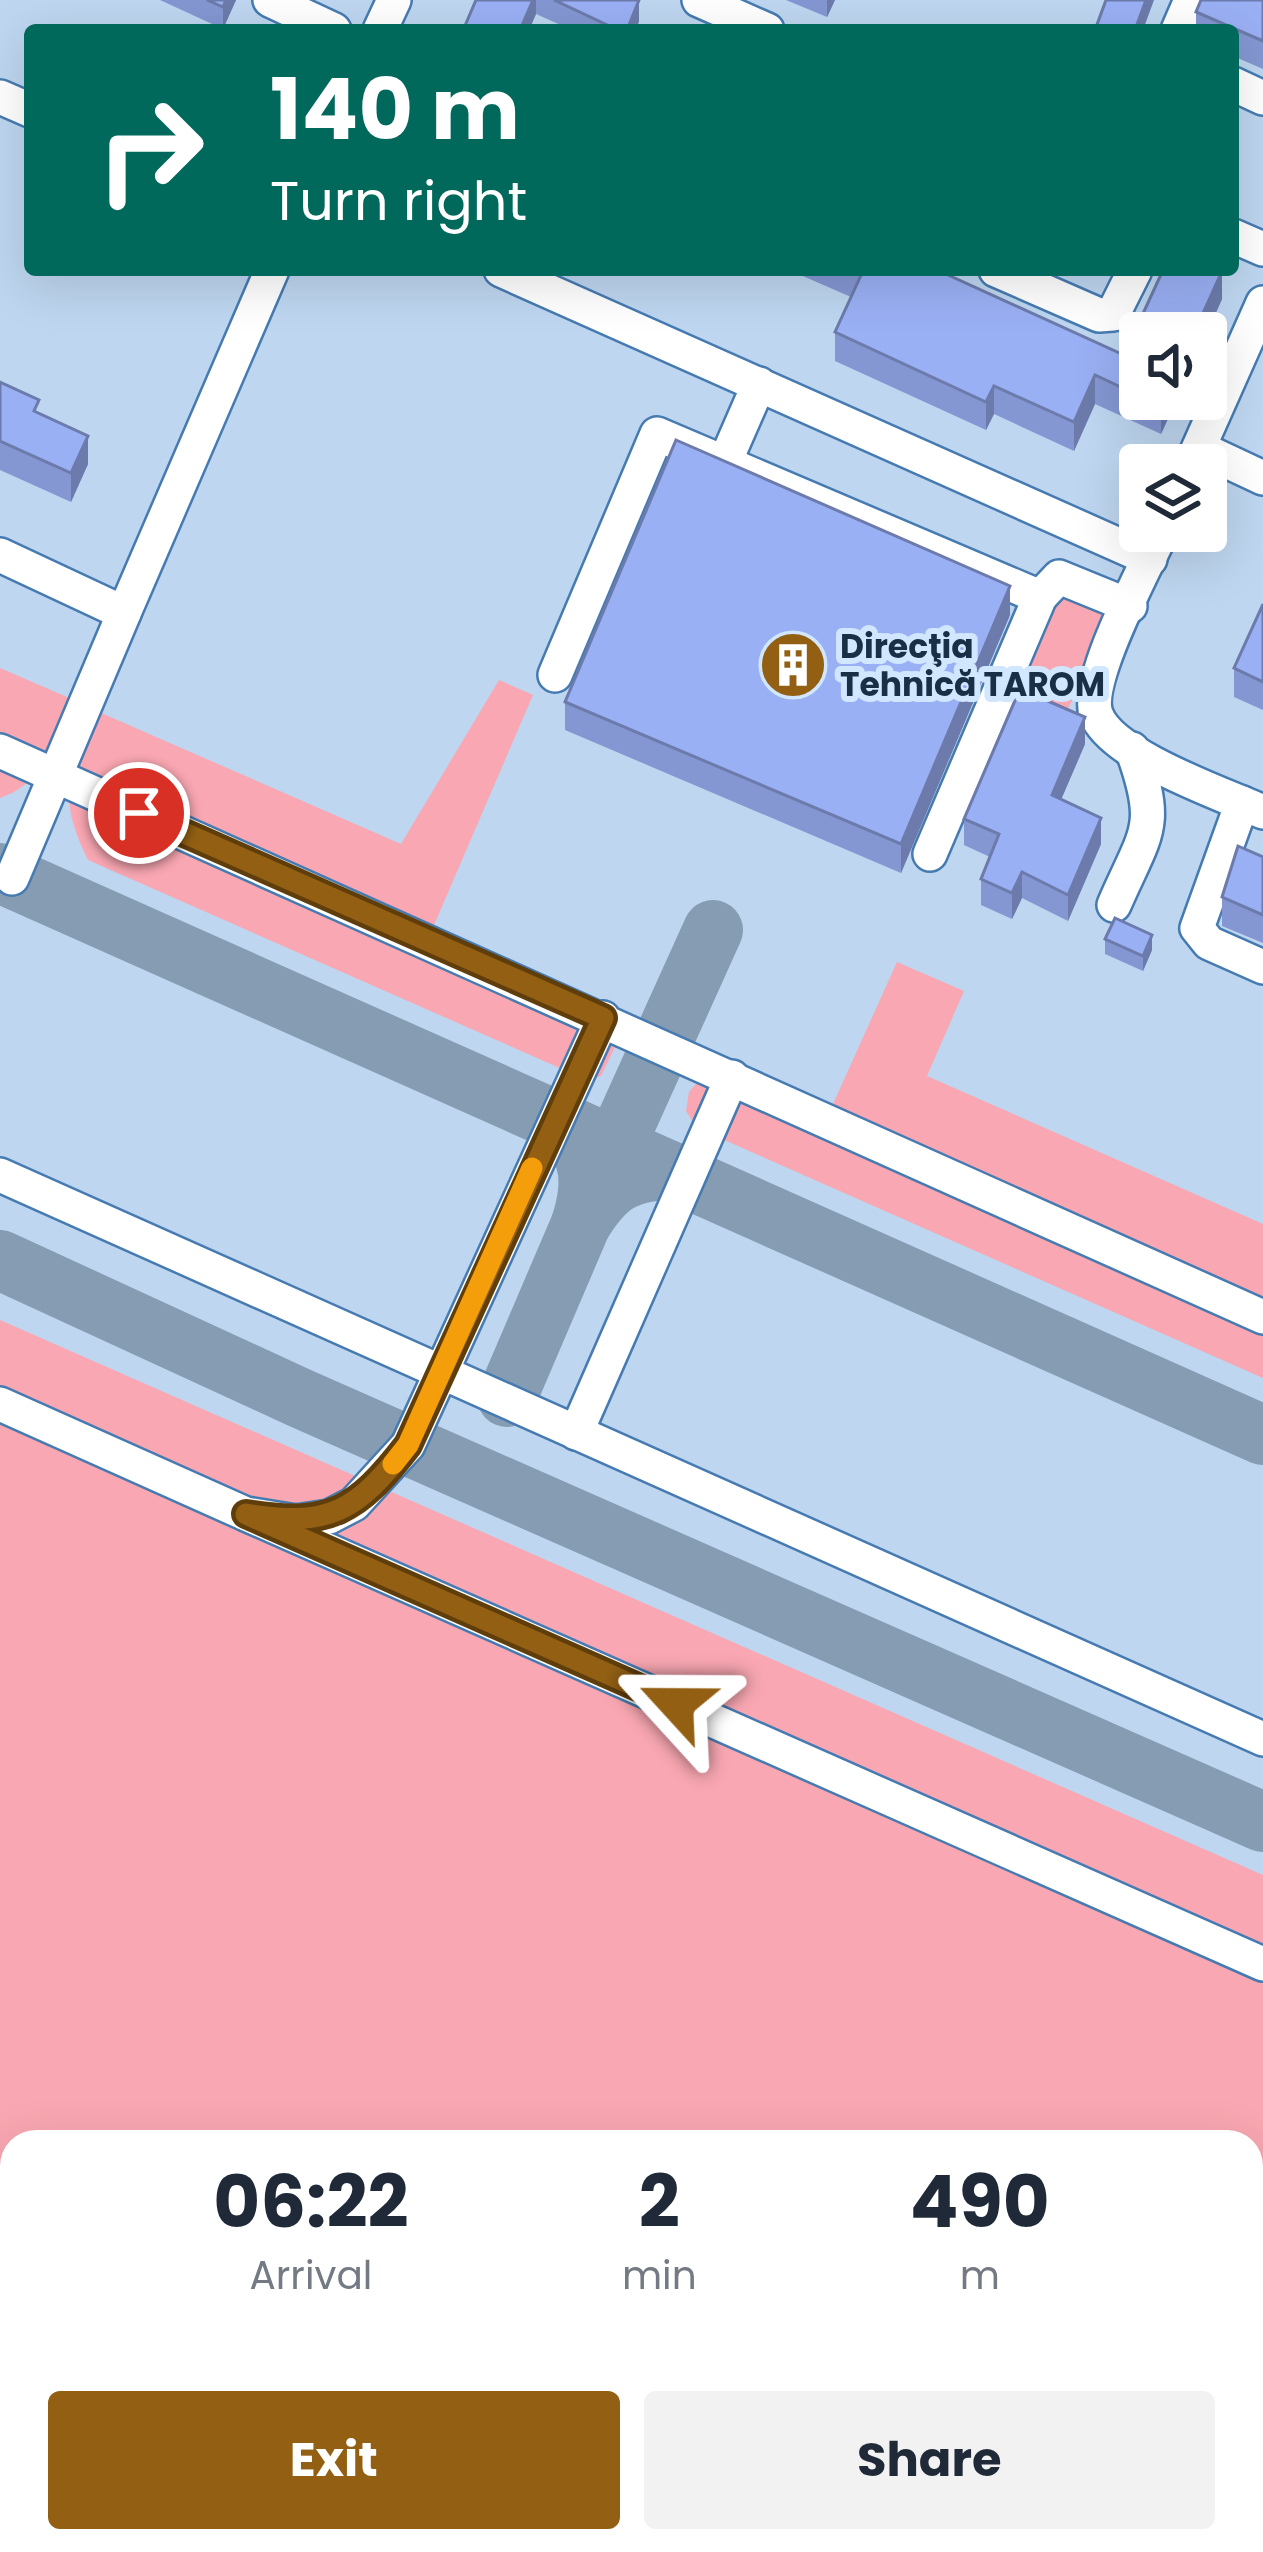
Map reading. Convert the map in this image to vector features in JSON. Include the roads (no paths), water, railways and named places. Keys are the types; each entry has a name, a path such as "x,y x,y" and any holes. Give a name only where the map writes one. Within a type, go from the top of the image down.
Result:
{"lane":[{"path":"270,0 321,24"},
{"path":"716,14 747,24"},
{"path":"12,878 269,276"},
{"path":"515,276 759,384 1119,530"},
{"path":"1010,276 1099,315 1113,314 1132,276"},
{"path":"1201,444 1263,303"},
{"path":"725,462 759,384"},
{"path":"555,675 657,434 1040,597"},
{"path":"1227,467 1263,478"},
{"path":"1153,552 1093,700 1104,727 1132,749 1253,808 1197,928 1209,943 1263,968"},
{"path":"0,555 124,614"},
{"path":"930,854 1040,597 1059,577 1130,606"},
{"path":"1114,904 1150,819 1151,801 1132,749"},
{"path":"0,752 1263,1317"},
{"path":"246,1514 296,1522 329,1517 354,1504 408,1445 603,1018"},
{"path":"576,1433 732,1077"},
{"path":"0,1175 1263,1739"},
{"path":"0,1404 1263,1964"}],"place":[{"name":"Direcţia Tehnică TAROM","path":"793,665"}]}
